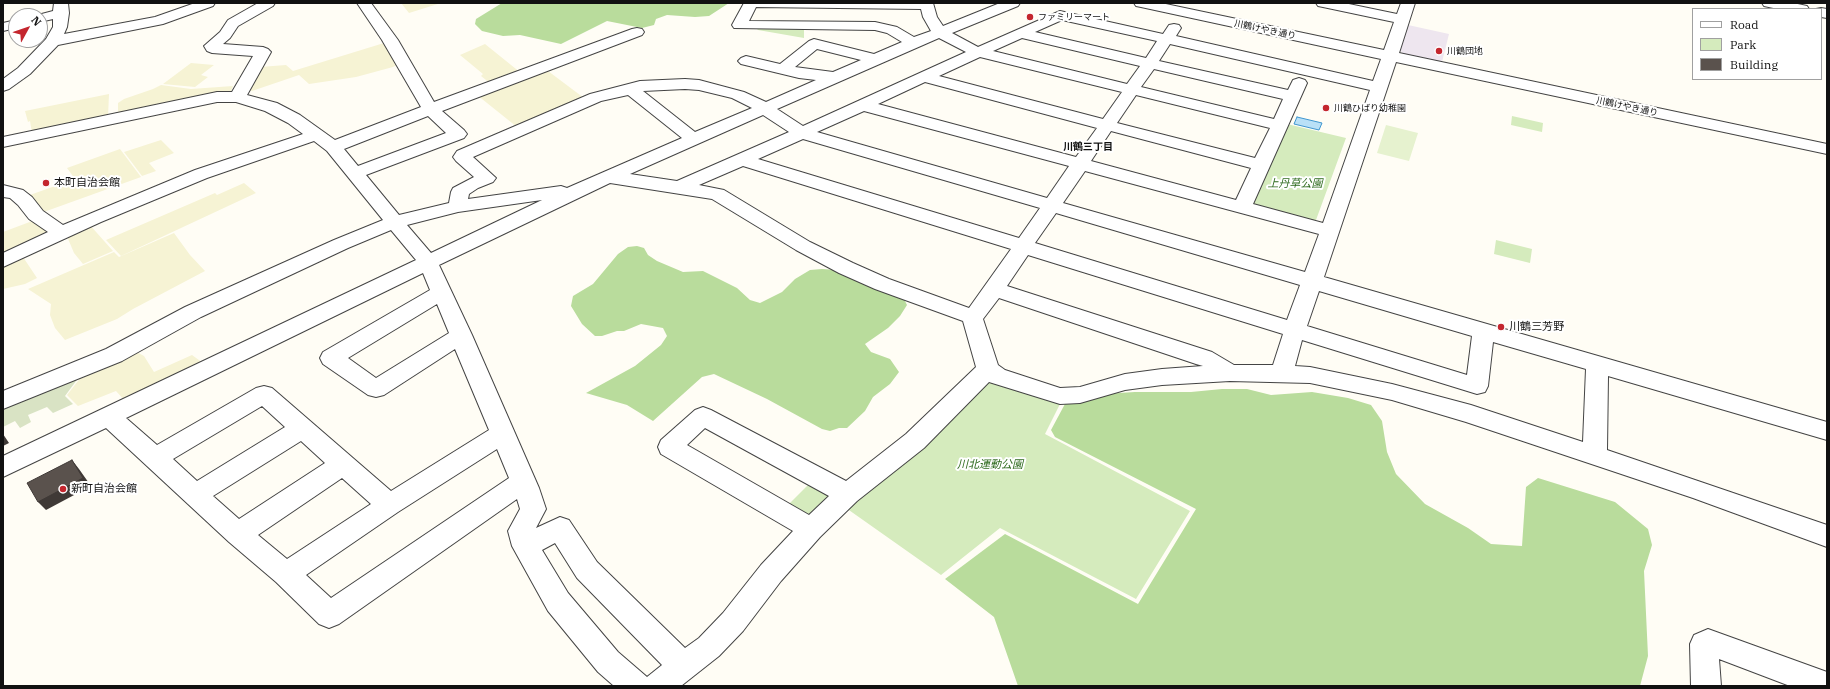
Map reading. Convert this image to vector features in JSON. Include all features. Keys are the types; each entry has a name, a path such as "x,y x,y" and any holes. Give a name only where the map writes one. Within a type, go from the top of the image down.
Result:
{"street":[{"path":"53,41 158,21 208,3"},
{"path":"237,97 263,52 212,48 212,46 234,23 268,3"},
{"path":"356,173 458,134 430,109 390,40 364,3"},
{"path":"913,43 892,30 875,26 739,25 751,3 927,5 930,17 940,32 977,52 1278,125"},
{"path":"3,466 427,261 574,192 834,77 913,43 1013,3"},
{"name":"川鶴けやき通り","path":"1141,3 1188,8 1390,57 1827,149"},
{"path":"1323,3 1402,19"},
{"path":"1283,373 1284,364 1311,280 1330,231 1408,3"},
{"path":"1769,3 1796,8"},
{"path":"3,86 28,66 53,41 60,27 62,8"},
{"path":"48,14 62,8"},
{"path":"972,317 994,289 1022,245 1051,206 1188,8"},
{"path":"679,187 802,133 1060,15 1380,87"},
{"path":"333,147 430,109 637,32"},
{"path":"1019,33 1292,96"},
{"path":"783,70 814,44 874,60"},
{"path":"746,61 783,70 834,77"},
{"path":"1242,207 1278,125 1305,70"},
{"path":"923,77 1260,165"},
{"path":"458,206 460,192 472,184 487,178 462,157 464,155 586,101 631,89 667,85 699,85 738,95 754,102 802,133 1484,330 1827,431"},
{"path":"631,89 694,139"},
{"path":"3,142 216,97 237,97 271,107 294,119 333,147 356,173 427,261 442,292 523,482 533,509 521,530 525,546 558,602 608,662 636,686"},
{"path":"861,105 1330,231"},
{"path":"3,261 101,215 227,164 316,135"},
{"path":"742,160 1477,386 1484,330"},
{"path":"608,177 717,194 803,246 846,268 882,284 972,317"},
{"path":"3,191 16,194 25,201 36,216 62,233"},
{"path":"3,400 114,355 192,312 341,244 395,222 458,206 538,194 574,192"},
{"path":"994,289 1204,358 1214,362 1230,373"},
{"path":"442,292 331,358 376,389 461,335"},
{"path":"972,317 988,369 997,376 1065,397 1080,395 1125,382 1142,379 1230,373 1283,373 1310,375 1392,392 1471,414 1722,498 1827,536"},
{"path":"1595,456 1597,363"},
{"path":"658,686 684,667 722,635 771,573 811,529 848,494 915,440 988,369"},
{"path":"155,458 264,394 389,506"},
{"path":"109,416 238,534 286,574 328,615 523,482"},
{"path":"811,529 670,447 703,416 848,494"},
{"path":"196,494 302,428"},
{"path":"286,574 502,434"},
{"path":"238,534 343,464"},
{"path":"525,546 560,528 587,570 684,667"},
{"path":"1706,686 1704,644 1708,642 1827,686"}],"shaded area":[{"path":"401,3 441,3 409,13"},
{"path":"1408,25 1449,34 1442,62 1403,54 1400,50"},
{"path":"384,43 397,65 393,67 356,77 309,84 299,75 252,91 249,90 260,67 286,65 293,71"},
{"path":"485,44 521,73 491,84 481,76 483,74 460,55"},
{"path":"191,63 214,65 201,75 208,77 195,87 163,84"},
{"path":"544,68 584,98 517,127 477,95"},
{"path":"161,85 191,89 233,86 231,91 118,114 118,103 124,99"},
{"path":"109,94 108,117 32,133 30,121 28,122 25,111"},
{"path":"161,140 174,153 149,163 156,171 142,176 124,152"},
{"path":"120,149 141,177 41,213 27,196 75,179 67,168"},
{"path":"244,183 256,193 121,256 106,240 215,193 217,195"},
{"path":"35,220 57,234 3,259 3,232"},
{"path":"89,224 113,251 83,264 74,253 66,234"},
{"path":"174,233 190,255 205,271 117,319 65,340 55,328 50,315 51,304 28,289 114,252 119,257"},
{"path":"23,257 37,278 25,284 3,289 3,265"},
{"path":"131,349 144,356 154,372 192,355 203,363 125,401 116,391 78,406 67,395 85,372"}],"green space":[{"path":"502,3 729,3 709,16 695,17 667,15 656,19 654,25 642,28 607,21 561,44 520,35 503,36 482,31 475,24 476,19"},
{"path":"756,28 804,28 804,38 758,30"},
{"path":"1512,116 1543,123 1542,132 1511,125"},
{"name":"上丹草公園","path":"1287,124 1346,138 1316,220 1312,222 1250,205"},
{"path":"1386,125 1418,133 1409,161 1377,153"},
{"path":"1496,240 1532,249 1530,263 1494,254"},
{"path":"637,246 644,248 648,255 657,261 683,272 703,271 737,288 750,300 760,303 782,292 795,279 810,270 822,269 838,270 904,299 907,305 900,316 888,328 865,344 871,352 890,359 899,372 890,384 873,397 865,411 847,428 839,428 830,431 822,429 767,399 714,374 702,377 653,421 627,405 586,393 635,366 661,345 667,336 663,328 641,324 624,331 595,336 582,324 571,306 573,296 593,284 618,254 628,247"},
{"path":"82,373 65,396 73,404 53,413 47,407 28,415 31,422 20,428 15,421 3,427 3,404"},
{"name":"川北運動公園","path":"995,382 1061,402 1045,434 1190,511 1136,599 1000,528 941,575 846,508 983,383"},
{"path":"1222,389 1247,389 1271,395 1312,392 1348,398 1371,405 1382,421 1387,452 1396,474 1425,504 1468,528 1491,544 1522,546 1526,487 1538,478 1615,502 1648,529 1652,545 1644,571 1648,656 1640,686 1018,686 994,617 945,579 1005,534 1138,604 1196,509 1055,437 1051,430 1066,402 1104,394 1135,392 1191,392"},
{"path":"812,481 831,497 809,517 786,507"}],"water":[{"path":"1297,117 1322,123 1319,130 1294,124"}],"building":[{"path":"72,460 83,478 38,502 27,483"}],"place":[{"name":"ファミリーマート","path":"1030,17"},
{"name":"川鶴団地","path":"1439,51"},
{"name":"川鶴ひばり幼稚園","path":"1326,108"},
{"name":"本町自治会館","path":"46,183"},
{"name":"川鶴三芳野","path":"1501,327"},
{"name":"新町自治会館","path":"63,489"}],"district":[{"name":"川鶴三丁目","path":"1088,147"}]}
